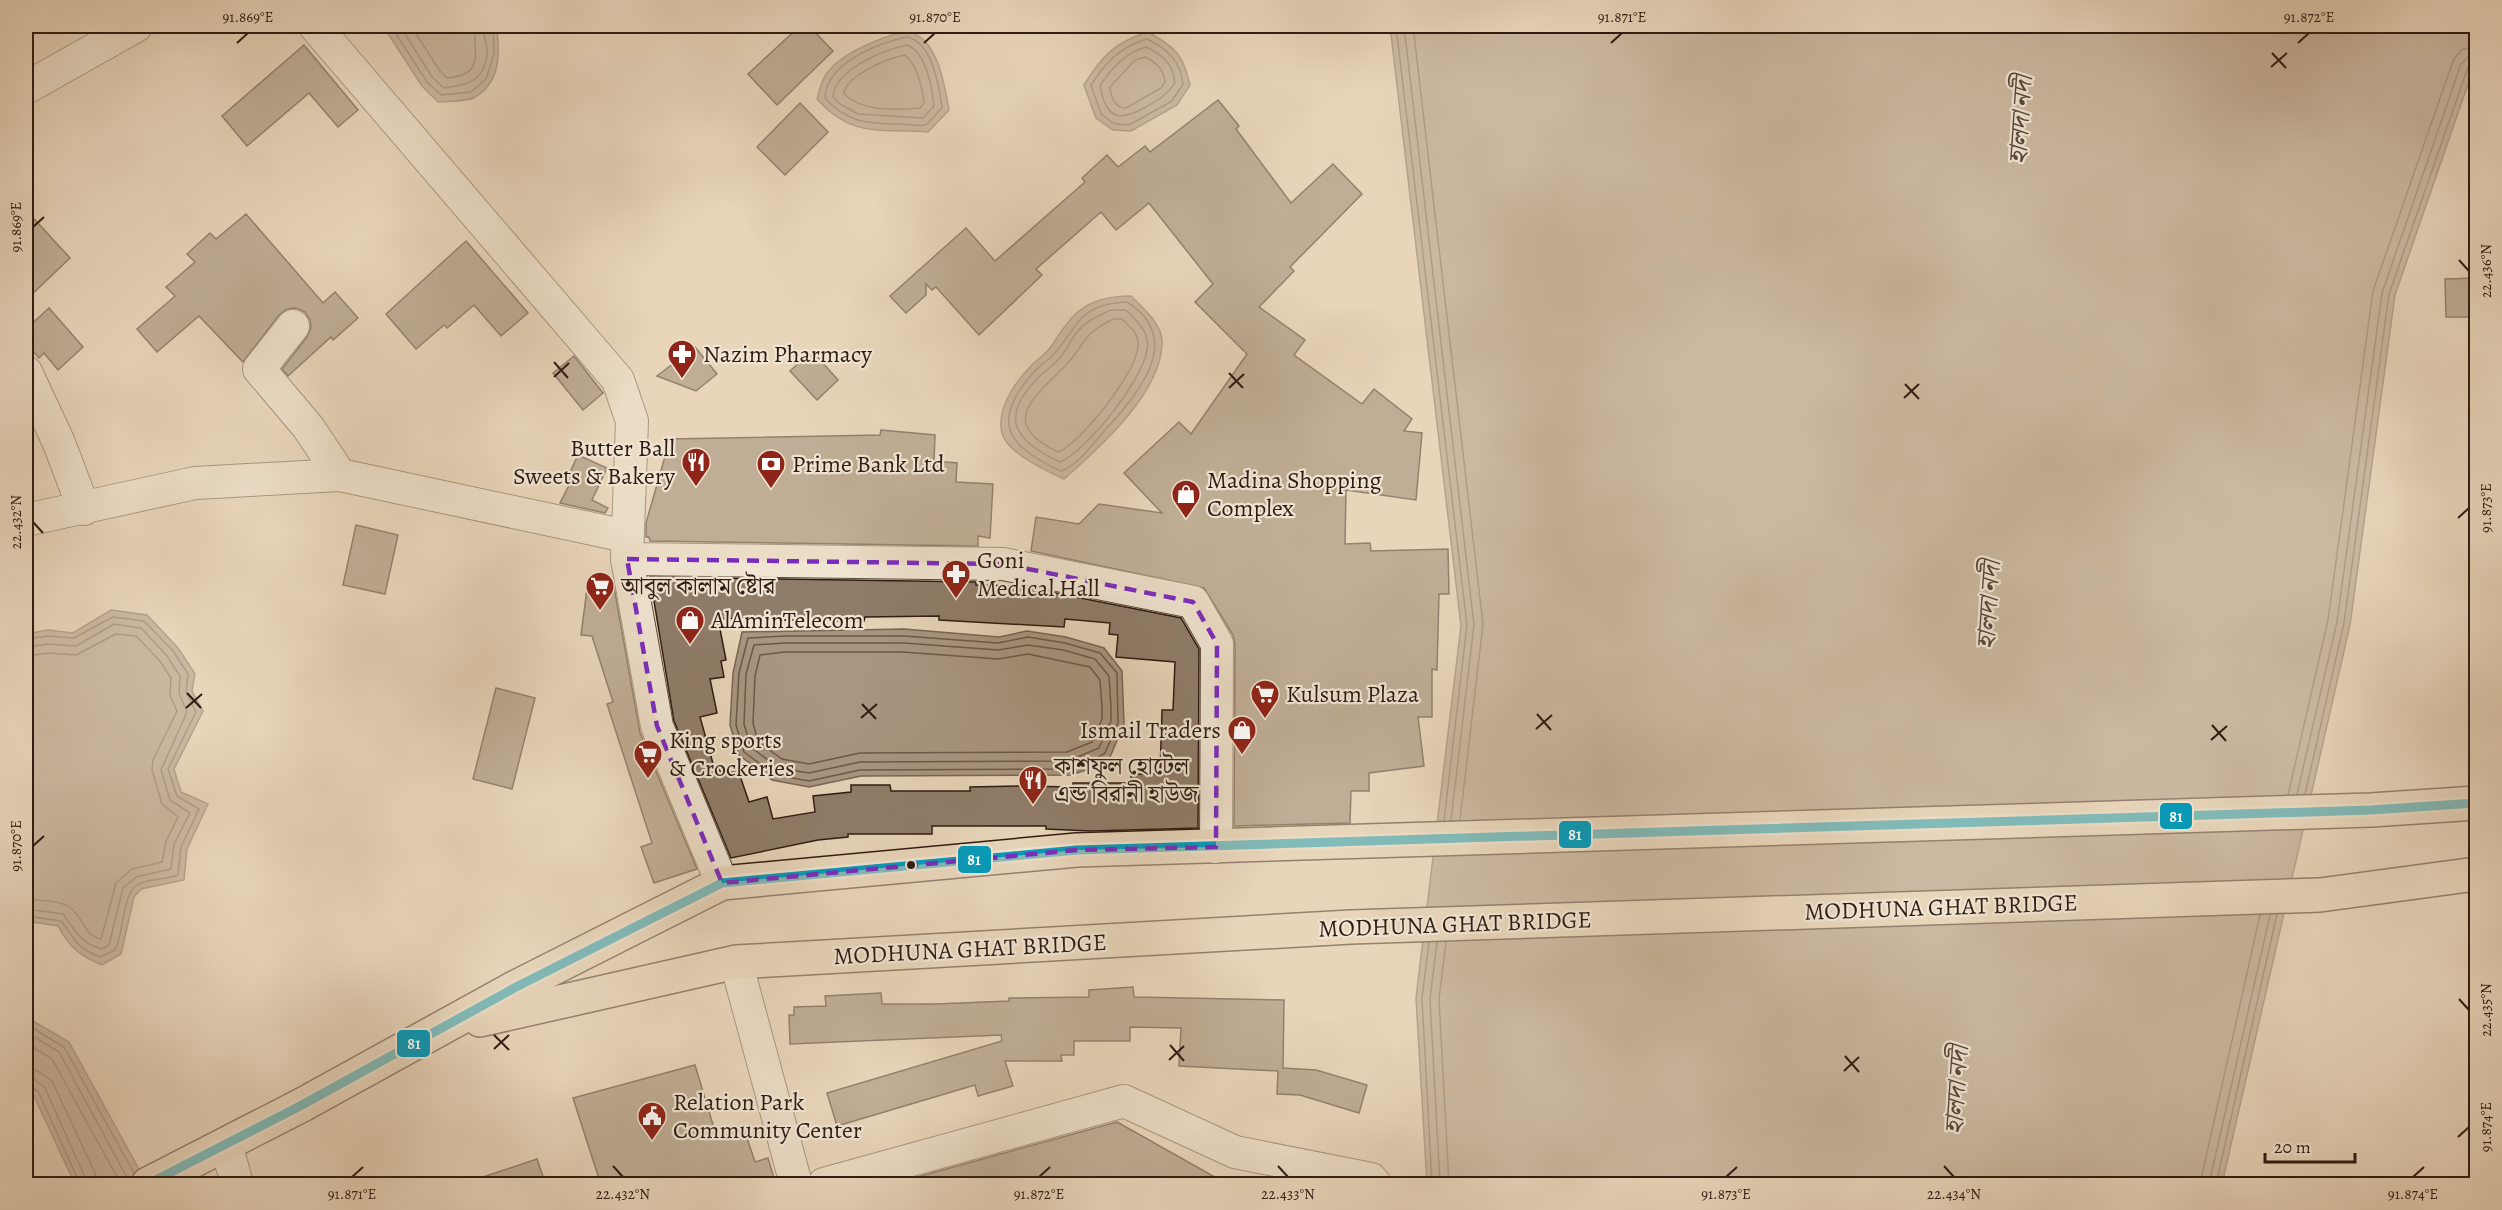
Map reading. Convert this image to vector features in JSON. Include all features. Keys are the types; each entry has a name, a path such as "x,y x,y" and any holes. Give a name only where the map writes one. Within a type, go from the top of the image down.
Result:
{"main road":[{"path":"158,1179 516,987 722,882 1077,850 2371,810 2476,803"},
{"name":"MODHUNA GHAT BRIDGE","path":"440,1029 736,962 1351,927 2320,895 2476,874"}],"street":[{"path":"26,88 136,26"},
{"path":"315,26 618,381 632,421 626,548 657,726 722,882"},
{"path":"293,327 259,369 309,427 340,475"},
{"path":"26,372 59,443 84,509"},
{"path":"26,520 195,483 340,475 626,548 1004,564 1193,602 1217,644 1216,847"},
{"path":"736,962 796,1185"},
{"path":"824,1185 1124,1101 1235,1152 1371,1179 1375,1185"},
{"path":"226,1144 237,1185"}],"highlighted area":[{"path":"627,559 1003,564 1193,602 1217,644 1216,847 1077,850 722,883 657,726"}],"water":[{"path":"383,26 502,26 497,30 498,58 494,76 483,91 472,99 438,102 422,86"},
{"name":"হালদা নদী","path":"1390,26 2476,26 2476,61 2395,295 2350,625 2222,1184 1427,1184 1416,998 1461,626"},
{"path":"907,31 918,35 933,52 945,87 949,110 928,132 868,129 855,126 830,112 817,99 825,76 840,60 862,47"},
{"path":"1148,32 1176,52 1184,66 1190,85 1177,105 1131,131 1113,130 1096,118 1084,85 1110,51 1127,40"},
{"path":"1131,296 1150,316 1161,334 1160,359 1152,379 1127,417 1064,479 1011,448 1002,433 1004,406 1018,380 1048,351 1074,315 1097,301"},
{"path":"111,610 147,615 178,648 195,674 192,691 203,711 174,769 181,792 208,804 187,849 184,880 141,889 134,897 121,954 102,965 76,950 66,940 58,926 26,921 26,634 48,630 73,633"},
{"path":"904,629 999,637 1027,631 1066,637 1104,648 1122,671 1124,724 1110,757 1092,768 1071,775 861,776 809,787 772,780 739,755 730,725 733,673 742,632"},
{"path":"26,1017 69,1042 147,1184 75,1184 33,1094 26,1090"}],"building":[{"path":"800,26 809,26 833,51 777,105 748,74"},
{"path":"304,45 358,110 338,127 309,93 247,146 222,116"},
{"path":"1218,100 1239,126 1236,129 1291,203 1333,164 1362,194 1290,267 1294,271 1259,307 1305,340 1294,355 1362,404 1374,389 1412,419 1404,431 1422,433 1416,500 1346,490 1345,544 1370,543 1371,551 1448,549 1449,594 1439,594 1437,670 1432,669 1432,717 1418,717 1424,766 1369,773 1369,791 1351,791 1350,823 1234,826 1235,644 1233,635 1204,588 1031,551 1036,517 1079,524 1099,504 1162,513 1124,473 1179,422 1191,434 1247,354 1195,302 1213,284 1149,203 1116,230 1101,212 1036,269 1042,275 979,335 936,287 932,290 926,284 926,295 906,313 890,296 966,228 995,261 1085,182 1082,178 1107,155 1118,167 1145,146 1150,152"},
{"path":"800,103 828,132 785,175 757,147"},
{"path":"26,210 70,258 26,300"},
{"path":"246,214 323,303 335,292 358,318 333,340 331,337 288,376 282,369 307,337 311,328 310,320 305,312 296,308 287,309 279,315 243,362 199,316 157,352 137,329 175,296 166,287 195,262 187,254 210,233 216,239"},
{"path":"466,241 528,313 501,336 474,305 447,328 444,325 416,349 386,314"},
{"path":"2476,278 2476,317 2446,317 2445,279"},
{"path":"49,308 83,347 58,370 44,353 39,358 26,343 26,329"},
{"name":"Nazim Pharmacy","path":"695,347 717,374 696,391 657,376"},
{"path":"812,351 838,380 817,400 790,371"},
{"path":"574,356 603,393 583,410 553,373"},
{"path":"881,430 935,435 934,461 957,463 956,482 993,484 990,538 978,536 978,546 650,541 649,537 646,537 646,523 670,439 880,435"},
{"path":"578,455 607,468 592,500 608,508 605,513 560,503 570,483 566,481"},
{"path":"356,525 398,535 385,594 343,585"},
{"path":"650,577 976,582 976,585 1020,586 1181,618 1199,649 1198,828 1091,831 1046,829 1046,826 932,826 932,834 848,834 848,837 818,840 731,858 674,721","holes":["939,616 939,620 1064,627 1065,619 1110,623 1109,634 1118,635 1116,657 1175,662 1173,710 1162,710 1160,774 1131,774 1131,783 1073,783 1073,787 970,787 970,791 891,791 890,785 851,785 851,792 813,796 815,812 773,819 767,797 749,802 738,770 722,776 718,765 714,767 700,717 717,713 710,679 724,677 721,661 726,660 718,619 773,617 773,620 864,621 865,617"]},
{"path":"588,581 614,587 640,733 697,869 654,883 641,847 652,843 607,704 613,702 592,636 581,635"},
{"path":"496,688 535,698 512,789 473,779"},
{"path":"1133,987 1134,997 1284,1000 1283,1068 1316,1070 1367,1085 1359,1113 1300,1095 1277,1094 1278,1071 1179,1066 1181,1028 1130,1027 1130,1041 1074,1041 1074,1055 1061,1055 1062,1061 1005,1061 1013,1086 978,1096 975,1085 837,1126 827,1093 1002,1041 1001,1035 790,1044 789,1015 794,1015 794,1007 826,1006 825,996 881,993 882,1004 936,1004 1009,1001 1009,998 1089,997 1089,990"},
{"name":"Relation Park Community Center","path":"695,1065 717,1138 744,1129 755,1162 768,1158 776,1185 601,1185 573,1098"},
{"path":"1117,1122 1229,1185 911,1185 910,1179"},
{"path":"537,1159 546,1185 474,1185 474,1180"}],"transit line":[{"name":"81","path":"148,1184 302,1105 516,987 722,883 1077,850 2371,810 2476,803"}],"place":[{"name":"Nazim Pharmacy","path":"682,380"},
{"name":"Butter Ball Sweets & Bakery","path":"696,488"},
{"name":"Prime Bank Ltd","path":"771,490"},
{"name":"Madina Shopping Complex","path":"1186,520"},
{"name":"Goni Medical Hall","path":"956,600"},
{"name":"আবুল কালাম ষ্টোর","path":"600,612"},
{"name":"AlAminTelecom","path":"690,646"},
{"name":"Kulsum Plaza","path":"1265,720"},
{"name":"Ismail Traders","path":"1242,756"},
{"name":"King sports & Crockeries","path":"648,780"},
{"name":"কাশফুল হোটেল এন্ড বিরানী হাউজ","path":"1033,806"},
{"name":"Relation Park Community Center","path":"652,1142"}]}
